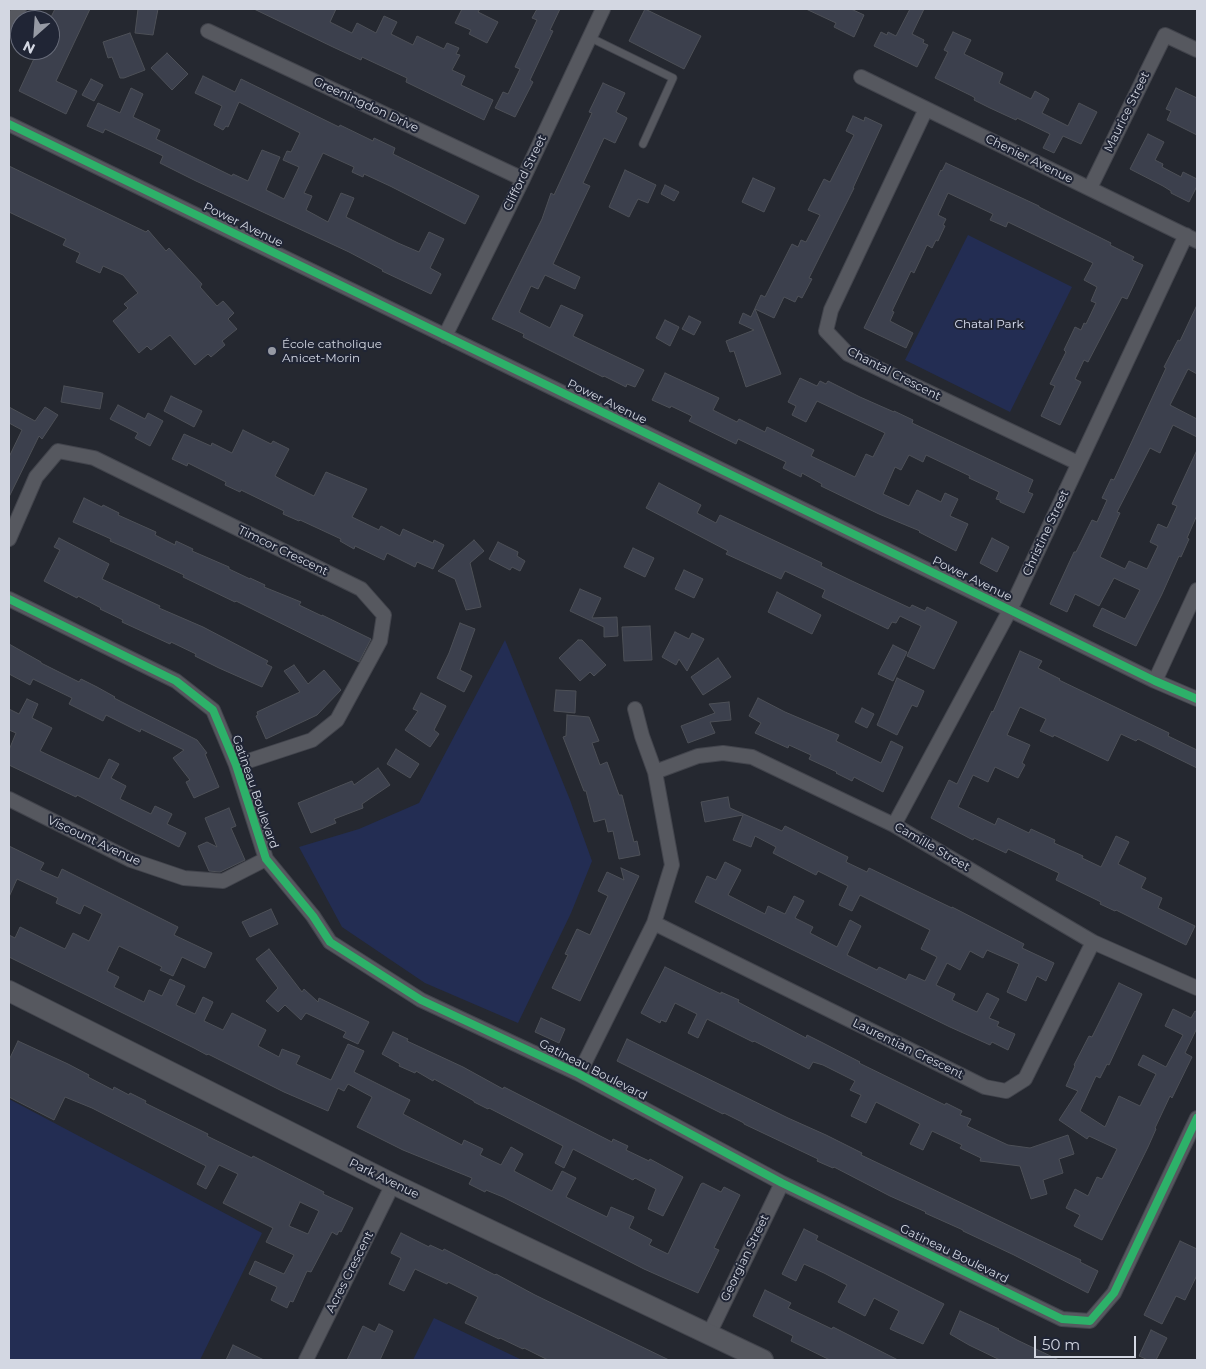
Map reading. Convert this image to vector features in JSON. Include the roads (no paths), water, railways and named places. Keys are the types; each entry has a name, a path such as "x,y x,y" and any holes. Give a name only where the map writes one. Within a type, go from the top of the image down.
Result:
{"street":[{"path":"9,29 18,9"},
{"name":"Clifford Street","path":"445,336 523,179 602,9"},
{"name":"Greeningdon Drive","path":"208,31 523,179"},
{"name":"Maurice Street","path":"1090,188 1164,35 1197,50"},
{"name":"Chenier Avenue","path":"860,77 1192,238"},
{"name":"Chantal Crescent","path":"926,109 831,310 826,331 848,354 1078,463"},
{"name":"Power Avenue","path":"9,124 1155,681 1197,699"},
{"name":"Christine Street","path":"894,825 1010,610 1078,463 1192,238"},
{"name":"Timcor Crescent","path":"9,539 36,477 58,451 94,458 361,589 384,616 380,641 337,720 312,740 236,765"},
{"path":"1155,681 1197,590"},
{"name":"Gatineau Boulevard","path":"9,600 176,681 213,710 236,765 266,858 313,916 330,942 421,1000 579,1074 782,1183 1062,1319 1090,1322 1114,1293 1197,1118"},
{"path":"579,1074 654,923 672,865 655,772 635,709"},
{"name":"Camille Street","path":"655,772 698,756 723,753 752,757 894,825 1093,942 1197,988"},
{"name":"Viscount Avenue","path":"9,799 131,860 184,878 223,882 266,858"},
{"name":"Laurentian Crescent","path":"654,923 985,1087 1006,1091 1024,1079 1093,942"},
{"name":"Park Avenue","path":"9,991 393,1184 764,1360"},
{"name":"Georgian Street","path":"709,1334 782,1183"},
{"name":"Acres Crescent","path":"306,1360 393,1184"}],"lane":[{"path":"589,37 673,78 643,144"}],"place":[{"name":"École catholique Anicet-Morin","path":"272,351"}],"park label":[{"name":"Chatal Park","path":"989,324"}]}
